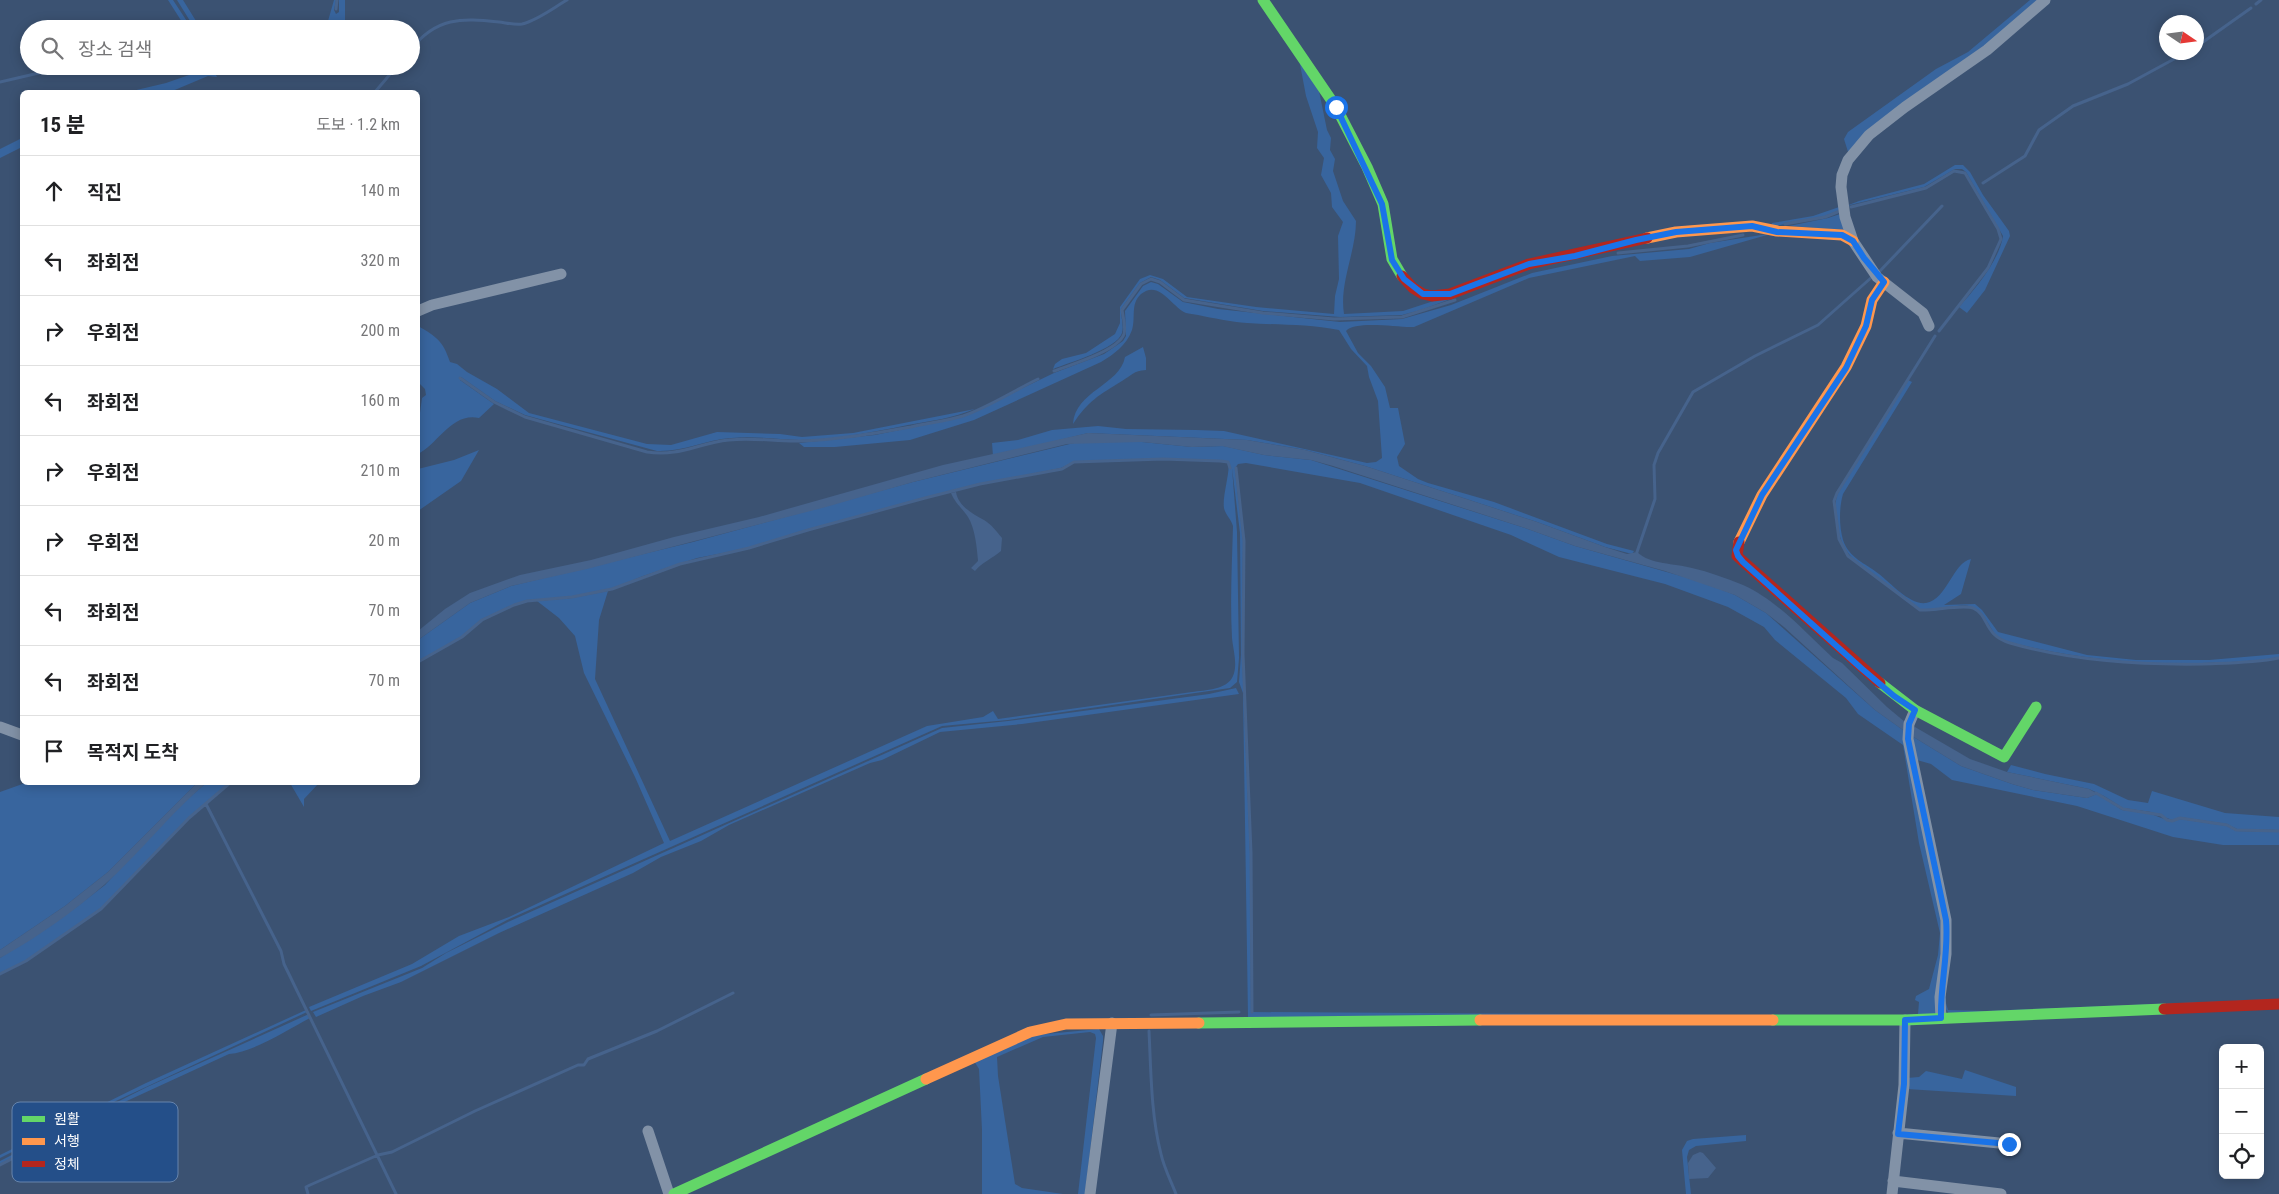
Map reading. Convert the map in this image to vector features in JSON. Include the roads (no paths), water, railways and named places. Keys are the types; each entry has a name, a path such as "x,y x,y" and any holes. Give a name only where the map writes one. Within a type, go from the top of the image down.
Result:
{"street":[{"path":"1263,0 1336,107 1382,204 1392,260 1404,279 1423,294 1450,294 1529,264 1676,232 1752,226 1777,232 1842,235 1853,241"},
{"path":"1929,326 1923,313 1884,282 1853,241 1845,217 1841,187 1845,168 1856,148 1869,135 1905,107 1987,50 2045,0"},
{"path":"420,310 432,304 561,274"},
{"path":"1884,282 1872,300 1866,326 1846,368 1762,495 1736,550 1738,556 1894,696 1915,710 2004,758 2036,707"},
{"path":"1915,710 1909,724 1908,739 1946,920 1946,954 1940,997 1941,1018"},
{"path":"0,727 20,734"},
{"path":"674,1194 1030,1032 1073,1023 1488,1020 1905,1020 2279,1004"},
{"path":"1892,1194 1904,1084 1905,1020"},
{"path":"1090,1194 1112,1023"},
{"path":"648,1131 669,1194"},
{"path":"1898,1134 2009,1144"},
{"path":"1893,1181 2000,1194"}],"waterway":[{"path":"336,9 337,0"},
{"path":"420,39 440,25 461,20 522,24 540,17 567,0"},
{"path":"2256,4 2261,0"},
{"path":"2204,41 2251,8"},
{"path":"1983,183 2025,156 2039,130 2073,106 2128,84 2172,60"},
{"path":"0,82 30,75"},
{"path":"377,90 389,75"},
{"path":"1851,207 1926,188 1954,171 1965,173 1998,229 2001,239 1988,268 1939,331"},
{"path":"1879,272 1942,206"},
{"path":"1785,224 1825,217 1840,211"},
{"path":"1618,253 1688,246 1743,235"},
{"path":"1637,552 1655,499 1654,465 1658,453 1693,392 1755,356 1818,325 1872,277"},
{"path":"1054,371 1093,357 1120,340 1125,331 1122,310 1141,284 1151,279 1160,282 1184,300 1263,313 1334,319 1402,317 1455,300"},
{"path":"1935,336 1837,493 1834,501 1839,539 1848,556 1920,610 1973,608 1978,611 1991,631 2001,640 2033,649 2081,658 2155,664 2231,663 2279,658"},
{"path":"460,378 494,402 525,417 647,452 659,453 669,453 729,440 815,440 856,436 911,427 963,416 992,404 1038,379"},
{"path":"420,661 462,637 482,620 514,605 527,601 572,597 612,589 680,564 749,548 808,530 980,484 1062,469 1074,462 1163,459 1220,461 1228,462 1230,468"},
{"path":"1236,468 1244,541 1243,654 1251,853 1252,1012"},
{"path":"0,974 26,961 101,909 189,818 228,785"},
{"path":"2096,793 2123,809 2161,815 2167,820 2172,821 2180,818 2227,825 2236,830 2279,831"},
{"path":"206,804 281,951 284,964 396,1194"},
{"path":"308,1194 306,1187 310,1185 378,1155 392,1152 475,1111 578,1065 584,1065 588,1059 657,1031 733,993"},
{"path":"1151,1015 1239,1012"},
{"path":"1149,1031 1155,1124 1162,1159 1176,1194"},
{"path":"0,1165 12,1159"}]}
